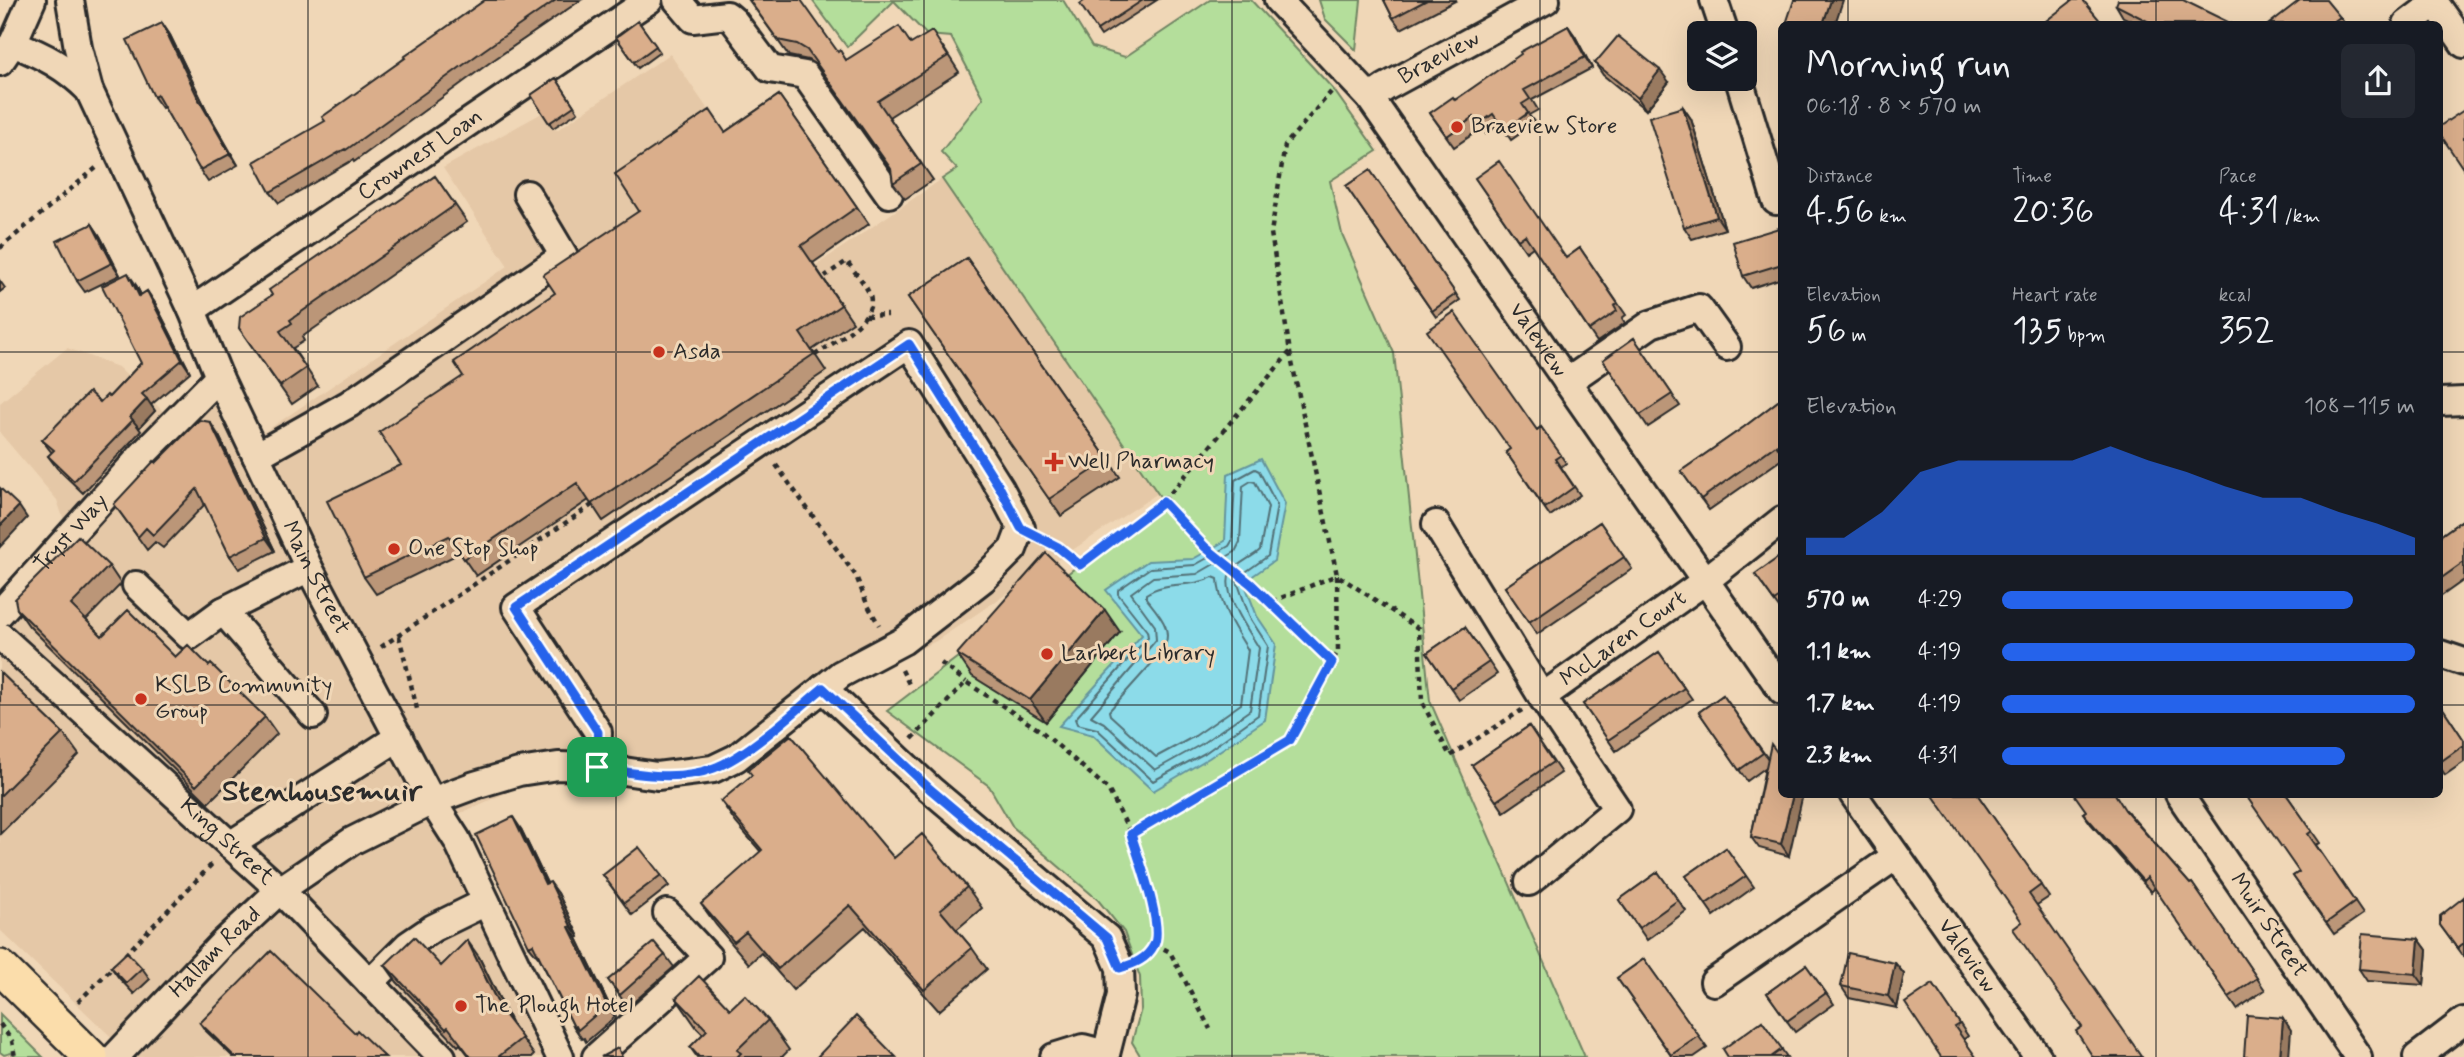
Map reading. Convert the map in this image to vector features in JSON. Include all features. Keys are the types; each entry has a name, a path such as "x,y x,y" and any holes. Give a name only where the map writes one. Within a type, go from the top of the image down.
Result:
{"main road":[{"path":"0,967 91,1057"}],"street":[{"name":"Main Street","path":"32,0 6,53 57,62 89,90"},
{"name":"Main Street","path":"71,0 78,48 89,90 192,310 219,377 309,568 432,801 457,840 560,1057"},
{"name":"Crownest Loan","path":"192,310 649,0"},
{"path":"677,0 693,19 727,15 770,69 805,75 889,194"},
{"name":"Valeview","path":"1278,0 1370,98 1778,685"},
{"name":"Braeview","path":"1370,98 1546,0"},
{"path":"1714,0 1721,21"},
{"path":"2411,21 2434,1 2464,44"},
{"path":"1743,91 1776,201"},
{"path":"256,456 349,404 564,256 527,194"},
{"path":"1567,382 1651,324 1699,308 1727,347"},
{"path":"597,767 598,732 516,607 909,344 1000,488 1021,528"},
{"name":"Tryst Way","path":"0,613 144,454 219,377"},
{"path":"2443,402 2464,401"},
{"name":"McLaren Court","path":"1542,697 1705,581 1778,523"},
{"path":"1436,524 1542,697 1617,809 1530,882"},
{"name":"Hallam Road","path":"115,1057 222,944 280,890 352,841 432,801 519,772 558,766 597,767 657,776 713,769 736,758 841,674 891,647 983,579 1013,549 1021,528"},
{"path":"136,584 189,636 223,611 309,568"},
{"path":"223,611 313,715"},
{"name":"King Street","path":"0,636 280,890 442,1057"},
{"path":"2443,655 2464,662"},
{"path":"823,688 930,789 1107,938 1120,968 1121,995 1107,1055 1083,1048 1054,1057"},
{"path":"230,845 399,737"},
{"name":"Valeview","path":"1856,798 2038,1057"},
{"name":"Muir Street","path":"2182,798 2358,1057"},
{"path":"1714,982 1896,856"},
{"path":"370,983 408,945 433,928 486,902"},
{"path":"596,1057 708,957 667,913"},
{"path":"2417,1057 2464,1021"}],"path":[{"path":"1131,834 1290,740 1338,651 1337,575 1290,352 1271,233 1285,145 1333,89 1350,75"},
{"path":"0,248 118,150"},
{"path":"815,355 861,323 866,316 871,296 847,261 825,275"},
{"path":"866,316 888,315"},
{"path":"1021,528 1058,547 1080,565 1163,502 1290,352"},
{"path":"761,443 856,576 867,604 910,687"},
{"path":"1163,502 1205,547 1251,584 1332,662"},
{"path":"380,647 592,505"},
{"path":"1270,602 1337,575"},
{"path":"1337,575 1419,629 1422,702 1450,756 1542,697"},
{"path":"941,663 1041,731 1108,789 1131,834 1158,925 1155,944 1139,962 1120,968"},
{"path":"894,755 921,731 966,682"},
{"path":"57,1023 181,899 230,845"},
{"path":"1155,944 1170,952 1210,1029"},
{"path":"0,1024 12,1041 15,1057"}],"shaded area":[{"path":"670,54 815,266 942,179 1158,493 936,641 698,758 539,778 445,820 558,1057 459,1057 445,1044 432,1057 132,1057 0,930 0,629 73,547 57,500 0,433 0,403 67,348 118,367 173,421 220,376 263,433 508,266 443,168 542,113 557,130"}],"green space":[{"path":"812,0 1063,0 1092,47 1125,57 1210,0 1251,0 1333,89 1377,151 1330,181 1342,234 1394,353 1430,701 1585,1057 1141,1057 1132,1042 1141,1009 1140,977 1124,932 1098,900 1013,827 989,786 887,711 1163,501 942,179 957,169 941,152 983,98 951,37 927,35 894,1 847,47"},
{"path":"1319,0 1361,0 1356,50 1325,19"},
{"path":"0,1014 43,1057 16,1057 11,1053 4,1055 0,1052"}],"water":[{"path":"1261,459 1285,504 1274,561 1244,582 1257,616 1276,644 1265,720 1209,758 1153,791 1093,735 1059,726 1142,635 1106,590 1148,561 1193,559 1225,541 1228,474"}],"building":[{"path":"485,0 556,0 346,150 270,192 254,162 325,121 322,117"},
{"path":"749,0 801,0 846,60 899,26 911,44 932,31 948,56 878,101 921,164 893,183 891,169 807,50 797,44 778,40"},
{"path":"1085,0 1143,0 1097,30 1080,4"},
{"path":"1384,0 1427,0 1393,18"},
{"path":"1794,0 1831,0 1824,21 1787,21"},
{"path":"2073,0 2083,0 2100,21 2046,21"},
{"path":"2118,0 2183,0 2226,21 2147,21 2116,5"},
{"path":"2300,0 2326,0 2340,17 2334,21 2273,21"},
{"path":"638,21 656,46 634,62 616,37"},
{"path":"162,23 199,100 230,154 200,170 157,95 154,97 127,40"},
{"path":"1568,26 1585,57 1524,90 1530,99 1522,104 1528,113 1504,130 1493,114 1479,124 1474,117 1447,136 1430,113 1453,97 1455,100 1521,54 1520,52"},
{"path":"1618,36 1660,70 1638,98 1595,63"},
{"path":"556,78 574,106 549,123 531,95"},
{"name":"Asda","path":"779,95 857,207 801,246 841,305 800,333 814,354 591,504 577,483 464,559 449,536 364,577 327,501 401,465 379,432 463,376 454,362 555,293 543,275 639,211 615,174 710,110 725,132"},
{"path":"1683,107 1717,217 1684,227 1649,117"},
{"path":"2464,110 2464,170 2443,138 2443,124"},
{"path":"1499,161 1566,258 1580,248 1618,304 1614,306 1617,311 1589,330 1525,235 1518,240 1475,178"},
{"path":"1370,170 1456,294 1432,311 1346,186"},
{"path":"435,176 455,205 290,320 292,323 280,331 306,368 280,386 239,328 240,317 272,295 269,290"},
{"path":"92,224 112,263 77,281 57,241"},
{"path":"1778,228 1778,265 1743,276 1733,242"},
{"path":"967,258 1108,460 1049,499 908,297"},
{"path":"128,273 139,296 147,291 182,360 142,394 147,399 130,417 133,420 74,481 48,456 54,450 42,440 89,392 100,402 107,395 109,397 141,363 102,286"},
{"path":"1454,312 1537,430 1541,427 1561,455 1555,459 1574,487 1545,508 1506,452 1510,449 1427,331"},
{"path":"1634,338 1672,394 1640,415 1603,360"},
{"path":"1778,401 1778,448 1776,445 1701,499 1681,471"},
{"path":"199,420 210,422 266,538 230,556 197,489 153,535 146,528 138,537 114,504 154,461 156,463"},
{"path":"0,488 19,506 0,526"},
{"path":"2464,519 2464,562 2443,577 2443,534"},
{"path":"1600,522 1624,557 1529,622 1505,587"},
{"path":"78,536 109,566 71,605 102,636 128,610 175,657 188,645 265,717 196,786 17,609 15,599"},
{"name":"Larbert Library","path":"1046,553 1105,610 1030,700 957,654"},
{"path":"1778,558 1778,598 1774,601 1755,574"},
{"path":"1465,627 1489,662 1451,688 1427,653"},
{"path":"1659,652 1684,688 1608,740 1583,704"},
{"path":"0,672 63,733 0,796"},
{"path":"1723,695 1763,753 1739,770 1699,712"},
{"path":"2443,708 2464,740 2464,745 2443,760"},
{"path":"1529,726 1553,762 1496,801 1472,765"},
{"path":"791,735 894,858 922,834 967,887 940,910 972,948 924,990 850,905 778,969 746,932 734,942 701,904 762,850 721,801 752,775 748,770"},
{"path":"1771,744 1778,754 1778,798 1792,798 1781,844 1751,837"},
{"path":"1935,798 1980,798 2041,885 2029,894 2142,1057 2093,1057 2076,1031 2082,1027 2013,929 2022,922"},
{"path":"2077,798 2118,798 2125,810 2190,884 2192,883 2257,978 2229,997 2147,877 2143,881 2083,813 2086,811"},
{"path":"2248,798 2289,798 2312,831 2308,834 2355,902 2326,923 2293,876 2299,872"},
{"path":"513,817 545,884 550,882 607,1005 578,1030 574,1027 533,944 529,946 476,835"},
{"path":"639,847 661,875 624,903 603,875"},
{"path":"1726,848 1746,876 1706,904 1686,876"},
{"path":"1658,872 1678,900 1639,928 1619,900"},
{"path":"2464,897 2464,943 2457,948 2440,925 2440,916"},
{"path":"2362,934 2419,939 2416,974 2359,969"},
{"name":"The Plough Hotel","path":"414,937 441,966 467,940 502,1012 522,1038 498,1057 471,1057 448,1027 446,1029 385,965"},
{"path":"654,942 665,955 620,995 608,980"},
{"path":"271,951 355,1033 357,1030 385,1057 235,1057 200,1023"},
{"path":"127,952 142,968 126,983 111,967"},
{"path":"1848,953 1895,963 1888,996 1841,986"},
{"path":"1644,959 1699,1036 1671,1055 1617,978"},
{"path":"1806,965 1826,993 1787,1021 1767,993"},
{"path":"699,976 730,1009 745,995 768,1020 737,1050 741,1053 737,1057 699,1057 690,1047 707,1030 676,998"},
{"path":"1933,984 1960,1024 1955,1027 1976,1057 1941,1057 1905,1003"},
{"path":"2247,1015 2283,1018 2280,1057 2244,1057"},
{"path":"856,1016 896,1057 817,1057"},
{"path":"1762,1021 1782,1049 1771,1057 1728,1057 1723,1049"},
{"path":"618,1048 622,1057 601,1057"}],"place":[{"name":"Braeview Store","path":"1457,127"},
{"name":"Asda","path":"659,352"},
{"name":"Well Pharmacy","path":"1054,462"},
{"name":"One Stop Shop","path":"394,549"},
{"name":"Larbert Library","path":"1047,654"},
{"name":"KSLB Community Group","path":"141,699"},
{"name":"The Plough Hotel","path":"461,1006"}],"district":[{"name":"Stenhousemuir","path":"322,791"}],"route":[{"path":"909,344 1000,488 1021,528 1058,547 1080,565 1163,502 1205,547 1251,584 1332,662 1290,740 1131,834 1158,925 1155,944 1139,962 1120,968 1107,938 930,789 823,688 736,758 713,769 657,776 597,767 598,732 516,607 909,344"}]}
